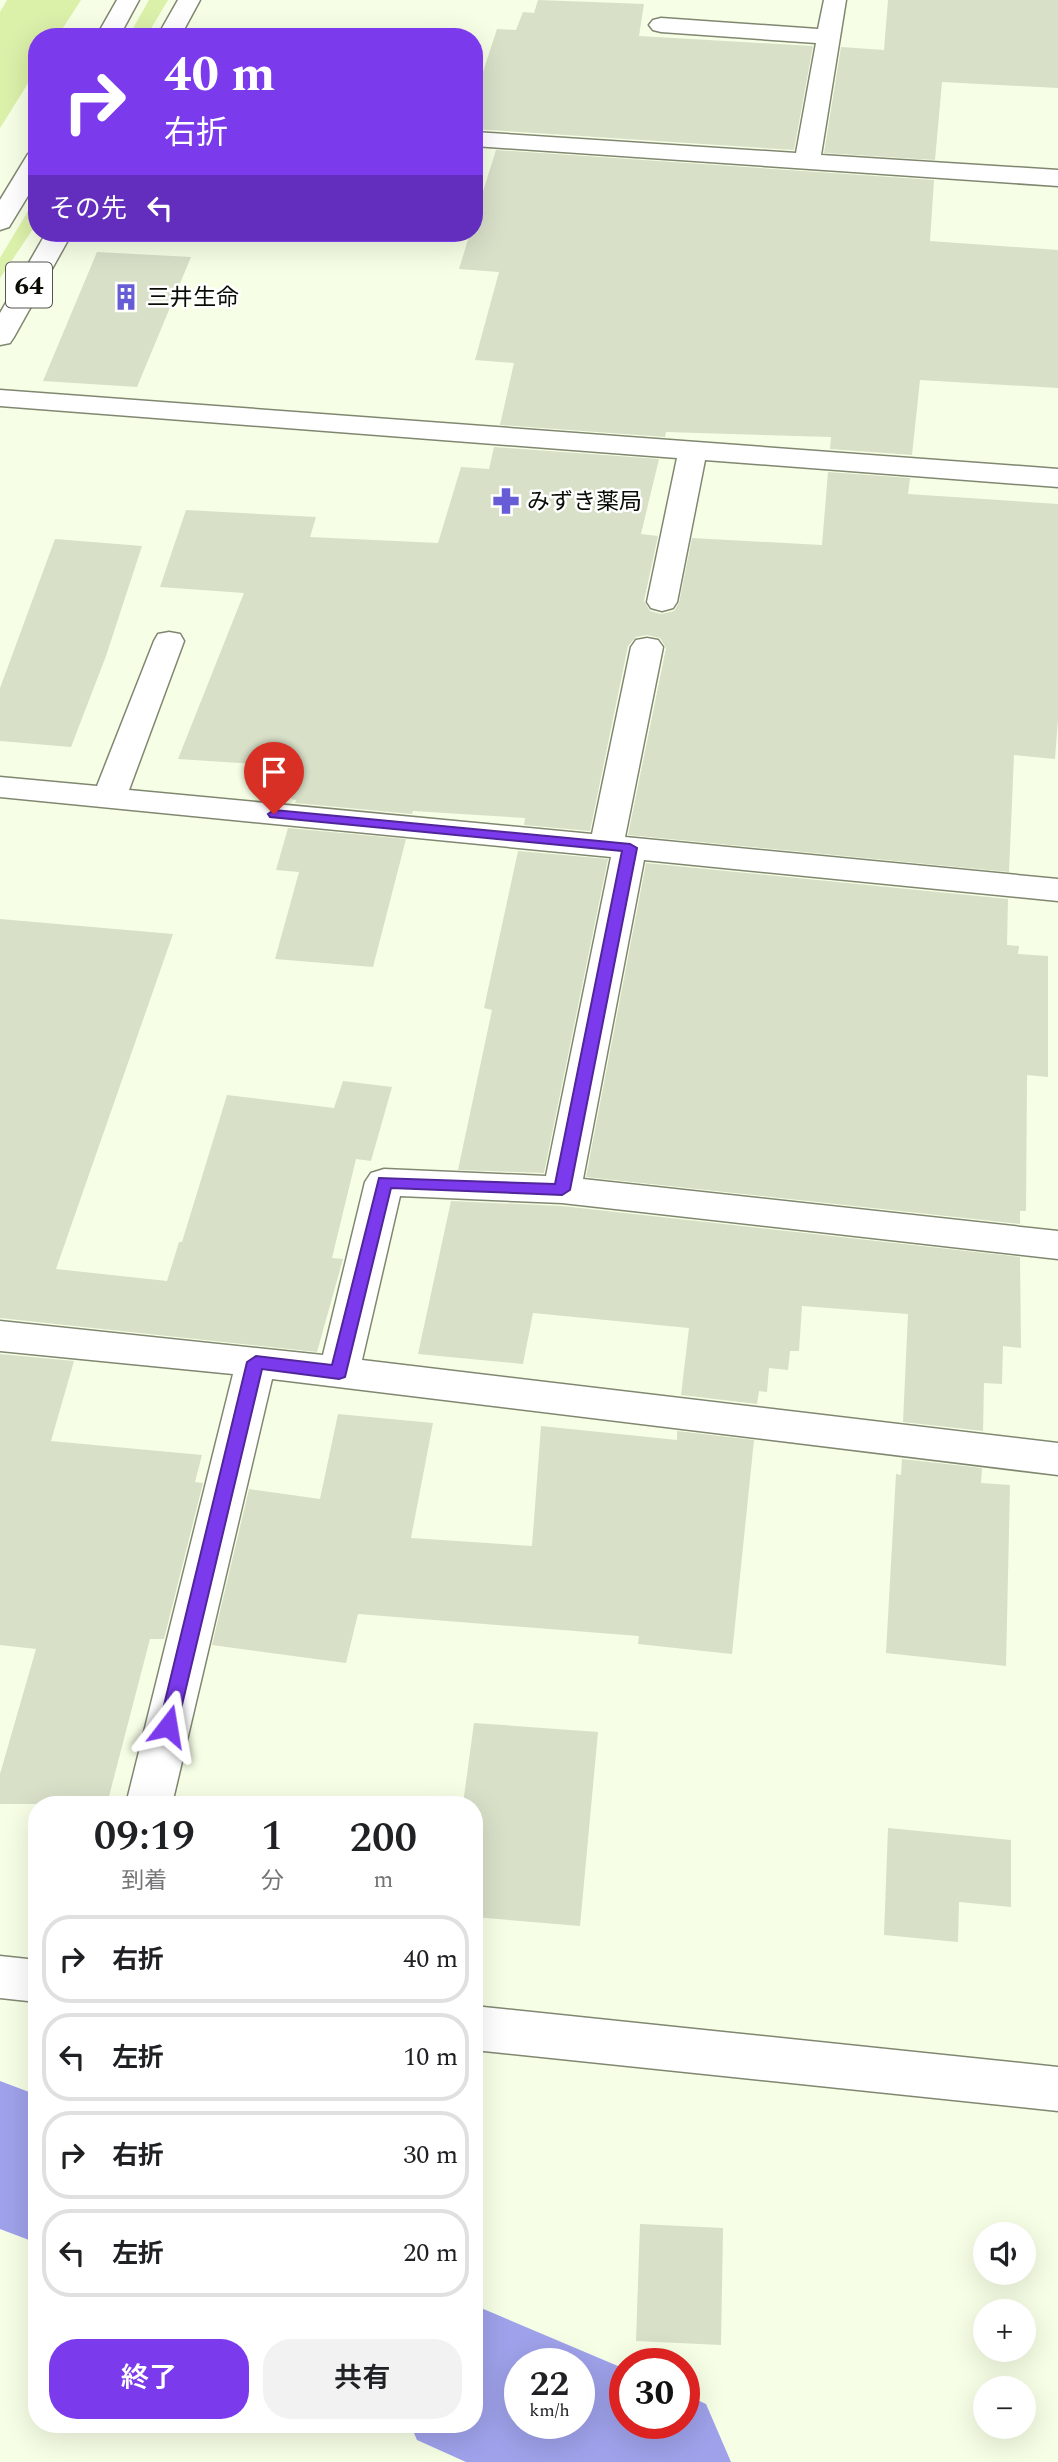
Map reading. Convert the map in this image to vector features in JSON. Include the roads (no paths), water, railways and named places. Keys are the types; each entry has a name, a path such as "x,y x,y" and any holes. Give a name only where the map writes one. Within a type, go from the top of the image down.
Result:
{"street":[{"path":"112,28 128,0"},
{"path":"174,28 189,0"},
{"path":"807,162 835,0"},
{"path":"661,25 829,37"},
{"path":"483,140 1058,178"},
{"name":"64","path":"0,222 28,174"},
{"name":"64","path":"0,337 54,242"},
{"path":"0,398 1058,478"},
{"path":"662,603 693,449"},
{"path":"108,798 169,641"},
{"path":"562,1190 618,847 647,647"},
{"path":"0,787 1058,890"},
{"path":"339,1372 384,1182 562,1190 1058,1245"},
{"path":"0,1336 256,1362 1058,1459"},
{"path":"151,1796 256,1362"},
{"path":"0,1977 28,1980"},
{"path":"483,2029 1058,2089"}],"waterway":[{"path":"0,2152 28,2167"},
{"path":"483,2388 504,2397"},
{"path":"595,2438 648,2462"}],"place":[{"name":"三井生命","path":"126,297"},
{"name":"みずき薬局","path":"506,501"}]}
